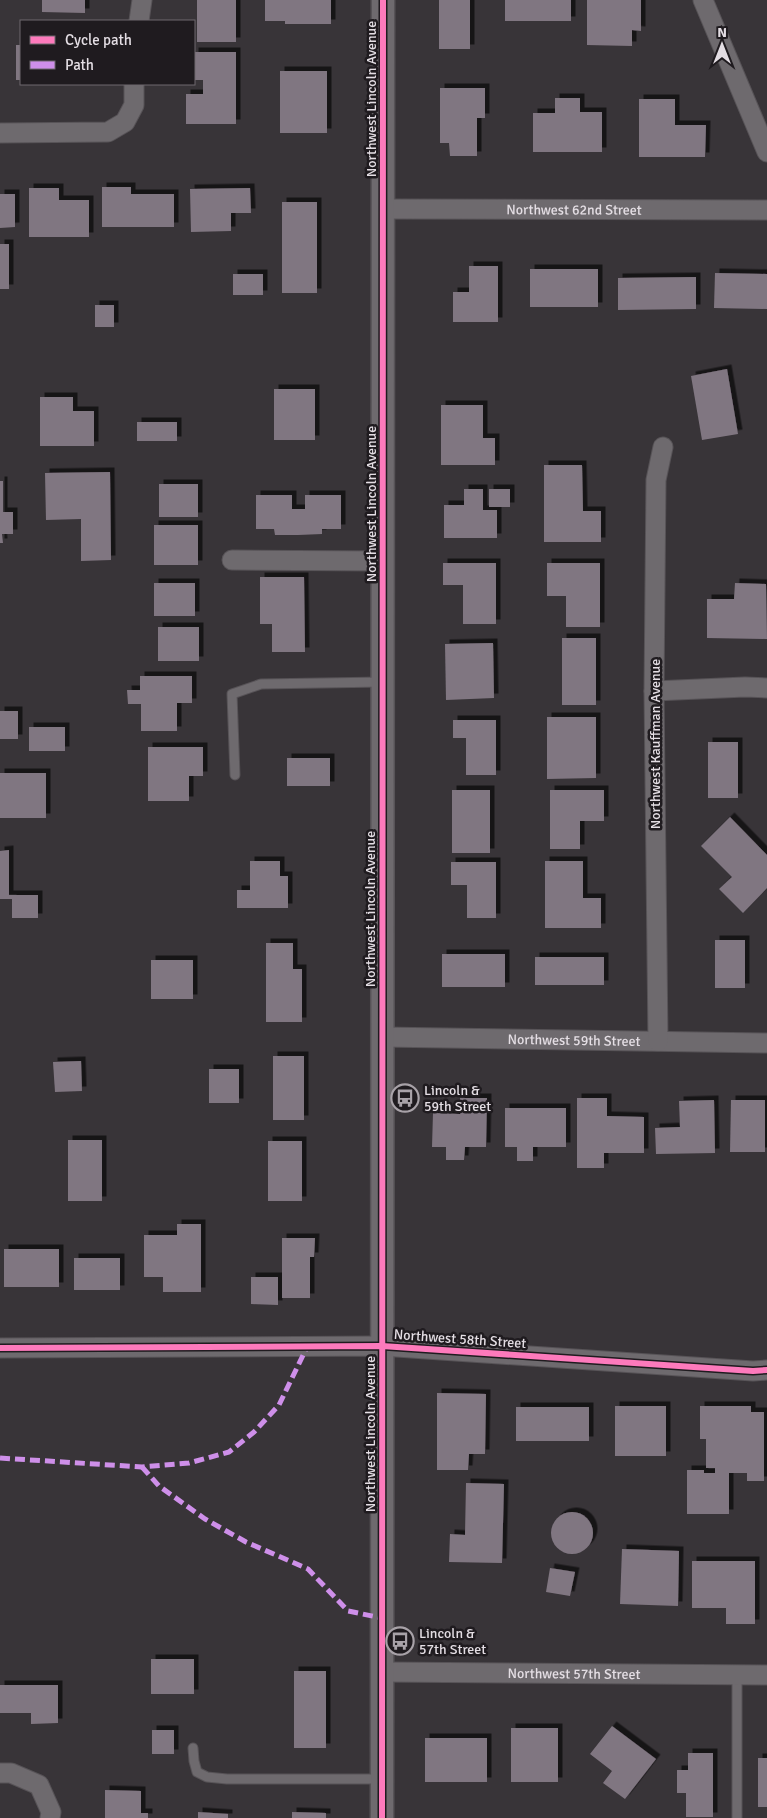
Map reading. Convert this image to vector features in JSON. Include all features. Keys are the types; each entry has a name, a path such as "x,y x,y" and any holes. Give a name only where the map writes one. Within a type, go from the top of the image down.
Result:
{"street":[{"path":"139,20 142,0"},
{"name":"Northwest Lincoln Avenue","path":"382,1818 383,0"},
{"path":"703,0 767,152"},
{"path":"0,133 108,132 125,122 134,105 134,85"},
{"name":"Northwest 62nd Street","path":"383,209 767,210"},
{"name":"Northwest Kauffman Avenue","path":"658,1041 654,691 656,480 663,447"},
{"path":"232,560 383,561"},
{"path":"654,691 745,687 767,688"},
{"name":"Northwest 59th Street","path":"382,1038 767,1043"},
{"name":"Northwest 58th Street","path":"0,1348 382,1346 752,1371 767,1370"},
{"name":"Northwest 57th Street","path":"382,1672 767,1675"},
{"path":"0,1773 11,1773 39,1785 51,1812 50,1818"}],"lane":[{"path":"235,775 232,694 261,684 383,682"},
{"path":"737,1675 737,1818"},
{"path":"193,1748 197,1772 207,1778 382,1779"}],"building":[{"path":"42,0 85,0 85,13 42,12"},
{"path":"197,0 236,0 236,42 197,42"},
{"path":"265,0 331,0 331,24 285,24 285,21 265,21"},
{"path":"439,0 470,0 470,49 439,49"},
{"path":"505,0 571,0 571,21 505,21"},
{"path":"587,0 641,0 641,31 632,30 632,46 587,45"},
{"path":"16,45 20,45 20,80 16,80"},
{"path":"195,52 236,52 236,124 186,124 186,94 203,94 203,80 195,80"},
{"path":"280,71 327,71 327,133 280,133"},
{"path":"440,88 485,88 485,118 477,118 477,156 450,156 449,143 440,143"},
{"path":"555,98 580,98 580,112 602,112 602,152 533,152 533,113 555,113"},
{"path":"639,99 675,99 675,125 706,125 705,157 639,157"},
{"path":"102,187 131,187 131,194 174,194 174,227 102,227"},
{"path":"29,188 59,188 59,200 89,200 89,237 29,237"},
{"path":"250,188 251,213 231,213 231,231 191,232 190,189"},
{"path":"0,194 15,194 15,227 0,228"},
{"path":"282,202 317,202 317,293 282,293"},
{"path":"0,244 9,244 9,289 0,289"},
{"path":"469,266 498,266 498,322 453,322 453,292 469,292"},
{"path":"530,269 598,269 598,307 530,307"},
{"path":"715,273 767,274 767,309 714,308"},
{"path":"233,274 263,274 263,295 233,295"},
{"path":"696,277 696,309 618,310 618,278"},
{"path":"95,305 114,305 114,327 95,327"},
{"path":"727,369 738,434 702,440 691,376"},
{"path":"274,389 315,389 315,440 274,440"},
{"path":"40,397 73,397 73,411 94,411 94,446 40,446"},
{"path":"441,405 483,405 483,438 495,438 495,465 441,465"},
{"path":"137,422 177,422 177,441 137,441"},
{"path":"544,465 582,465 583,511 601,511 601,542 544,542"},
{"path":"110,472 111,560 81,561 81,519 46,520 45,473"},
{"path":"0,481 3,481 3,512 13,512 13,534 2,534 3,543 0,543"},
{"path":"159,484 198,484 198,517 159,517"},
{"path":"464,489 483,489 483,510 497,510 497,538 444,538 444,505 464,505"},
{"path":"489,489 510,489 510,507 489,507"},
{"path":"256,495 292,495 292,509 305,509 305,495 341,495 341,529 322,529 322,534 275,535 274,529 256,529"},
{"path":"154,525 198,525 198,565 154,565"},
{"path":"443,563 496,563 496,624 463,624 463,585 443,585"},
{"path":"547,563 600,563 600,627 566,627 566,596 547,596"},
{"path":"260,577 304,577 305,652 272,652 272,624 260,624"},
{"path":"154,583 195,583 195,616 154,616"},
{"path":"735,583 766,584 767,639 707,638 707,599 734,599"},
{"path":"158,627 199,627 199,661 158,661"},
{"path":"562,638 596,638 596,705 562,705"},
{"path":"493,643 494,698 446,700 445,644"},
{"path":"140,676 192,676 192,703 177,703 177,731 141,731 141,704 128,704 127,690 140,690"},
{"path":"0,711 18,711 18,739 0,739"},
{"path":"547,717 596,717 596,778 547,779"},
{"path":"453,720 496,720 496,775 466,775 466,738 453,738"},
{"path":"29,727 65,727 65,751 29,751"},
{"path":"708,742 738,742 738,798 708,798"},
{"path":"148,747 203,747 203,776 189,776 189,801 148,801"},
{"path":"287,758 330,758 330,786 287,786"},
{"path":"0,773 46,773 46,818 0,818"},
{"path":"452,790 490,790 490,853 452,853"},
{"path":"550,790 604,790 604,821 580,821 580,849 550,849"},
{"path":"730,817 767,855 767,888 743,913 719,889 732,877 701,846"},
{"path":"9,850 9,895 38,895 38,918 12,918 12,899 0,899 0,851"},
{"path":"250,861 280,861 280,876 288,876 288,908 237,908 237,890 250,890"},
{"path":"545,861 583,861 583,898 601,898 601,928 545,928"},
{"path":"451,862 496,862 496,918 467,918 467,885 451,885"},
{"path":"715,940 745,940 745,988 715,988"},
{"path":"266,943 293,943 293,969 302,969 302,1022 266,1022"},
{"path":"442,954 505,954 505,987 442,987"},
{"path":"535,957 604,957 604,985 535,985"},
{"path":"151,960 193,960 193,999 151,999"},
{"path":"273,1056 304,1056 304,1120 273,1120"},
{"path":"81,1061 82,1091 55,1092 53,1062"},
{"path":"209,1069 239,1069 239,1103 209,1103"},
{"path":"460,1098 487,1098 486,1147 465,1147 464,1160 446,1160 446,1147 432,1147 433,1113 460,1114"},
{"path":"577,1098 607,1098 607,1116 644,1117 644,1153 604,1153 604,1168 577,1168"},
{"path":"714,1100 715,1153 656,1154 655,1128 680,1127 679,1101"},
{"path":"731,1100 765,1100 765,1152 730,1152"},
{"path":"505,1108 566,1108 566,1147 533,1147 533,1161 517,1161 517,1147 505,1147"},
{"path":"68,1140 102,1140 102,1201 68,1201"},
{"path":"268,1141 302,1141 302,1201 268,1201"},
{"path":"177,1224 201,1224 201,1292 163,1292 163,1277 144,1277 144,1235 177,1235"},
{"path":"282,1238 315,1238 314,1257 310,1257 310,1298 282,1298"},
{"path":"4,1249 59,1249 59,1287 4,1287"},
{"path":"74,1258 120,1258 120,1290 74,1290"},
{"path":"251,1277 278,1277 278,1305 251,1304"},
{"path":"437,1393 486,1394 485,1454 469,1454 468,1470 437,1470"},
{"path":"615,1406 666,1406 666,1456 615,1456"},
{"path":"700,1406 751,1406 751,1412 764,1412 764,1481 747,1481 747,1473 729,1473 729,1514 687,1514 687,1470 704,1470 704,1473 715,1473 715,1468 706,1468 706,1439 700,1439"},
{"path":"516,1407 589,1407 589,1441 516,1441"},
{"path":"466,1483 504,1484 502,1563 449,1562 450,1534 465,1535"},
{"path":"572,1512 587,1518 593,1533 587,1548 572,1554 557,1548 551,1533 557,1518"},
{"path":"622,1549 679,1551 678,1606 620,1604"},
{"path":"692,1561 755,1561 755,1624 726,1624 726,1608 692,1608"},
{"path":"550,1568 575,1572 570,1596 546,1592"},
{"path":"151,1659 194,1659 194,1694 151,1694"},
{"path":"294,1671 326,1671 326,1748 294,1748"},
{"path":"0,1685 58,1685 58,1723 31,1724 31,1713 0,1713"},
{"path":"612,1726 656,1759 625,1799 603,1783 612,1771 590,1754"},
{"path":"511,1728 558,1728 558,1782 511,1782"},
{"path":"152,1730 174,1730 174,1754 152,1754"},
{"path":"425,1738 487,1738 487,1782 425,1782"},
{"path":"688,1753 713,1753 713,1817 686,1817 686,1793 677,1793 677,1770 688,1770"},
{"path":"758,1758 767,1758 767,1807 758,1807"},
{"path":"105,1790 141,1791 141,1813 148,1813 148,1818 105,1818"},
{"path":"198,1812 228,1814 228,1818 198,1818"},
{"path":"292,1812 326,1813 326,1818 292,1818"}],"marked path":[{"path":"0,1458 142,1467 189,1463 229,1452 254,1432 279,1405 307,1347"},
{"path":"142,1467 159,1486 205,1519 246,1542 308,1569 348,1611 382,1618"}],"cycle path":[{"path":"382,1818 383,0"},
{"path":"0,1348 382,1346 753,1371 767,1370"}],"place":[{"name":"Lincoln & 59th Street","path":"405,1098"},
{"name":"Lincoln & 57th Street","path":"400,1641"}]}
